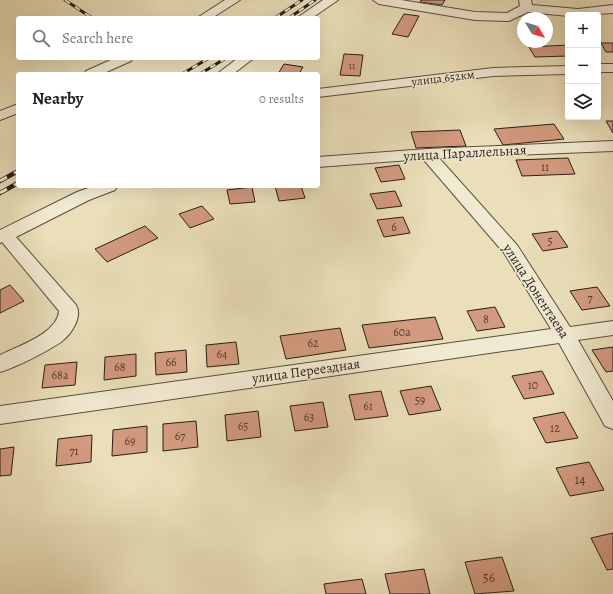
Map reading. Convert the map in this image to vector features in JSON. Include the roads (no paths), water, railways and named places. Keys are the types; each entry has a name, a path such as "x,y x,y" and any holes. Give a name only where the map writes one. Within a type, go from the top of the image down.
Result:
{"street":[{"path":"206,16 234,0"},
{"path":"306,16 332,0"},
{"path":"379,0 476,16 509,17 525,4 578,13 613,9"},
{"path":"95,72 122,60"},
{"path":"227,72 243,60"},
{"path":"601,68 613,68"},
{"name":"улица 652км","path":"320,93 493,72 565,70"},
{"path":"0,116 16,109"},
{"name":"улица Параллельная","path":"320,162 427,154 613,146"},
{"name":"улица Донентаева","path":"427,154 511,249 565,335 613,420"},
{"path":"0,364 55,336 68,320 69,310 2,236 83,196 104,188"},
{"name":"улица Переездная","path":"0,415 613,328"}],"railway":[{"path":"65,0 89,16"},
{"path":"278,16 302,0"},
{"path":"292,16 315,0"},
{"path":"185,72 206,60"},
{"path":"203,72 223,60"},
{"path":"0,181 16,172"},
{"path":"0,193 16,184"}]}
